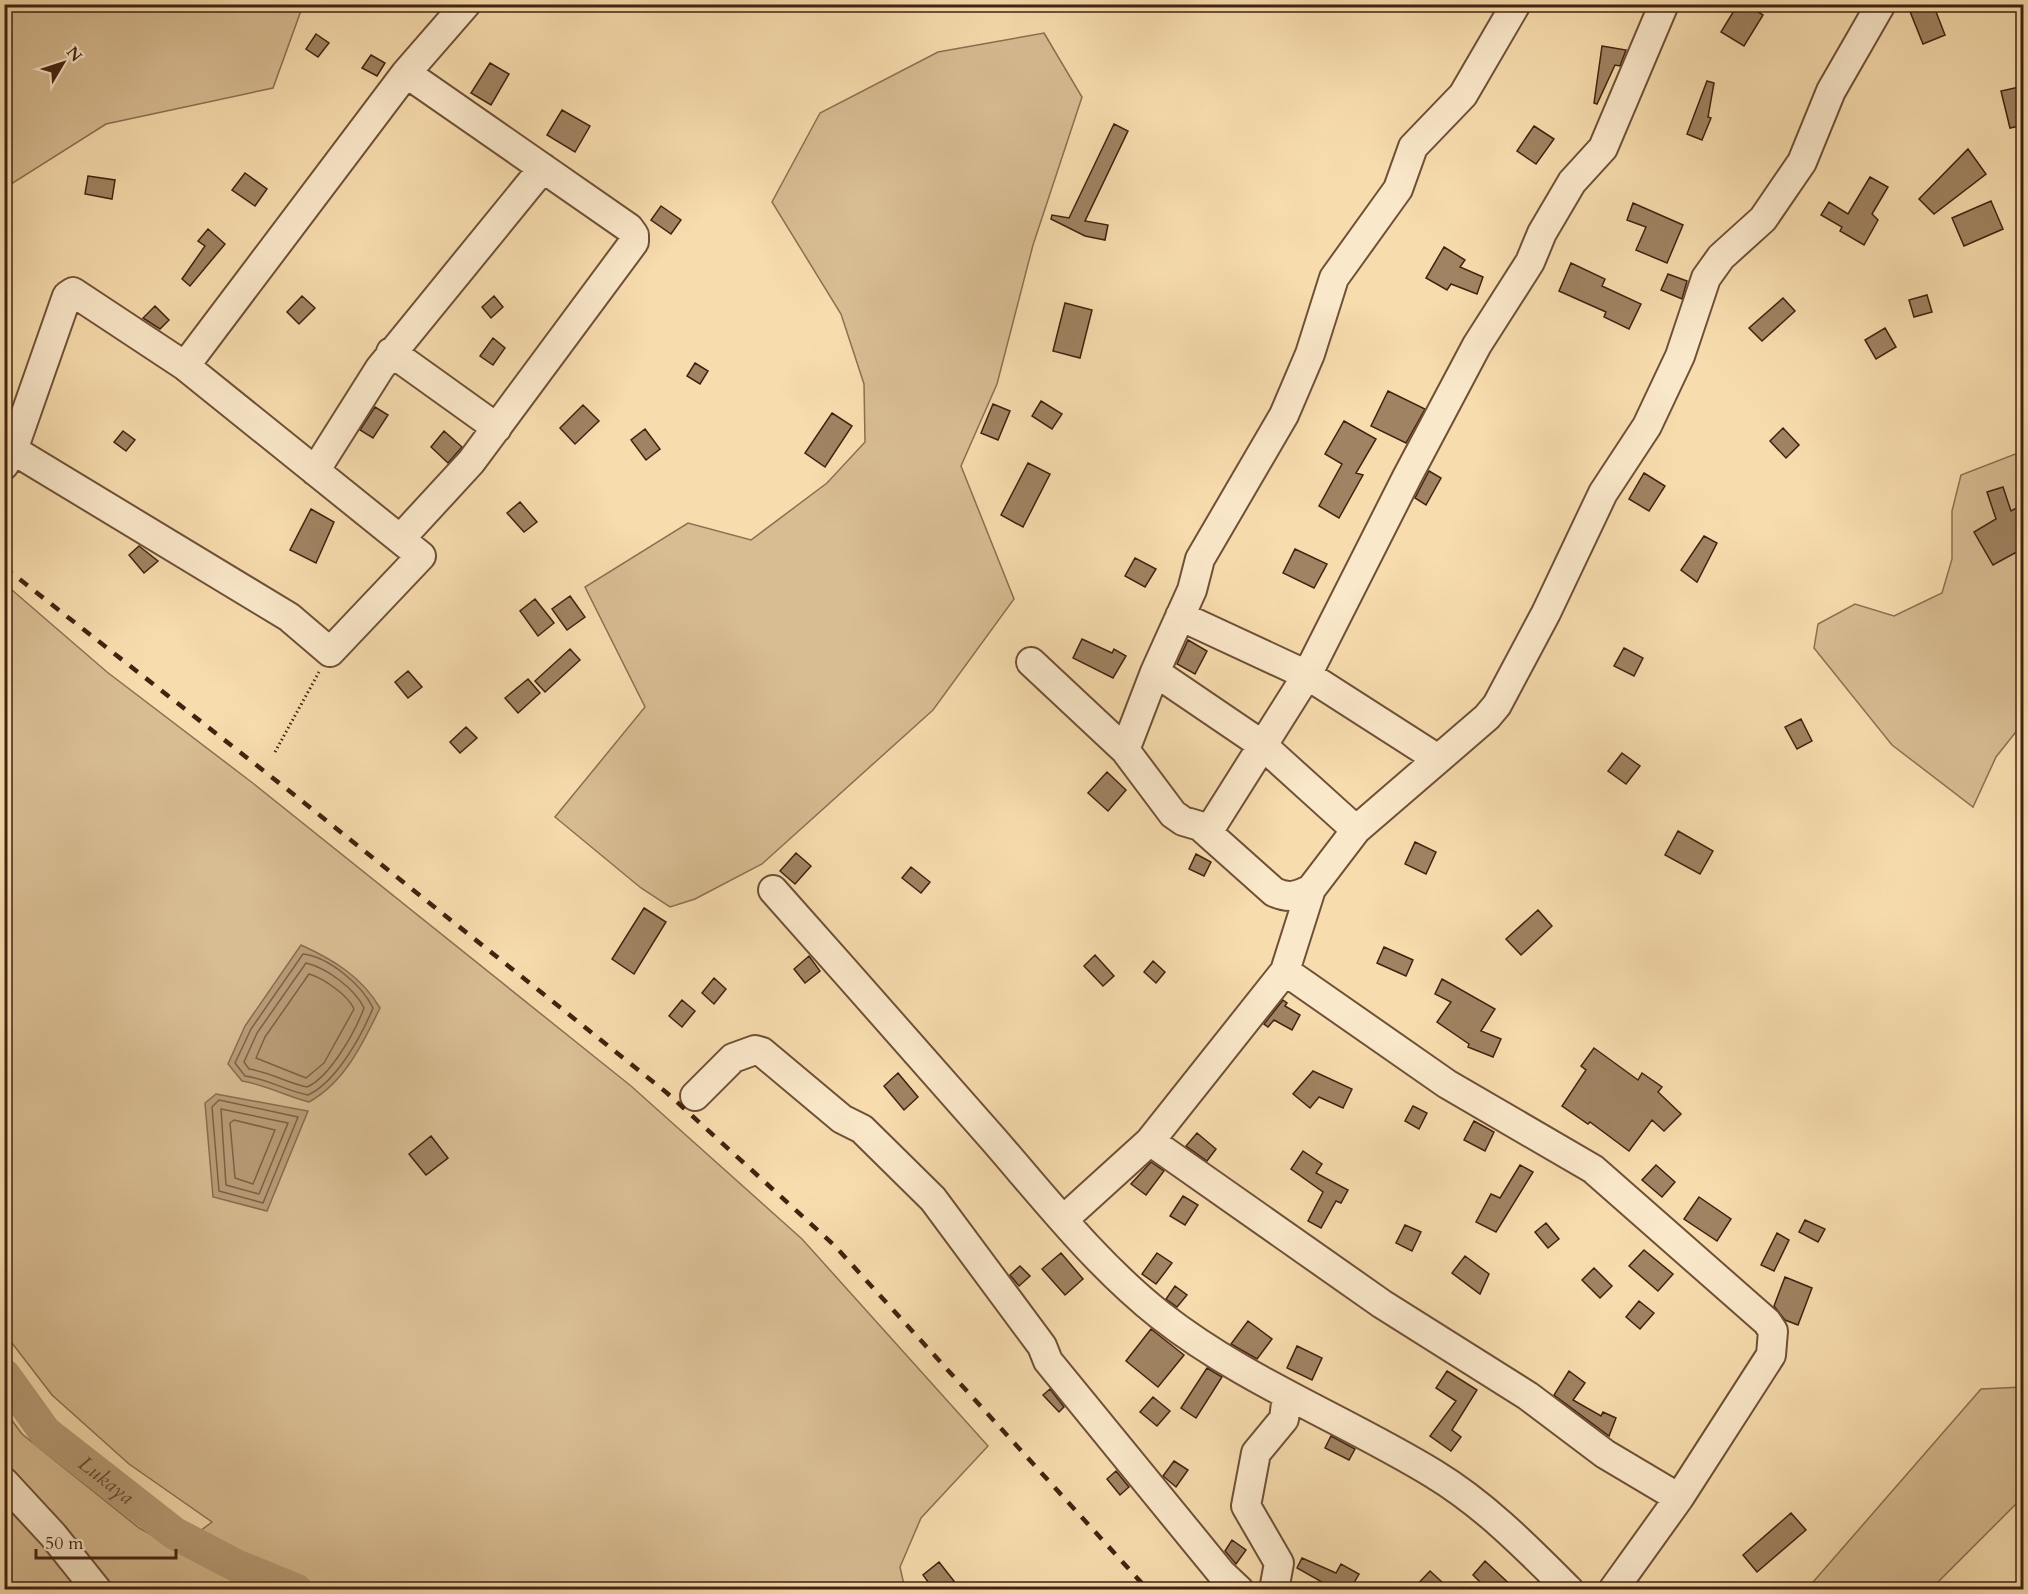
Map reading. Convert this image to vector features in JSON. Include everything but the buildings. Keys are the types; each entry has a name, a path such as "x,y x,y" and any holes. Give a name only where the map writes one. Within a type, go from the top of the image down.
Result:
{"street":[{"path":"185,366 406,73 466,4"},
{"path":"1125,750 1155,672 1192,590 1200,559 1284,415 1310,354 1334,278 1398,189 1413,147 1463,94 1516,4"},
{"path":"1208,832 1261,744 1307,675 1477,345 1530,262 1542,232 1569,188 1603,148 1664,4"},
{"path":"1063,1220 1150,1141 1285,971 1311,889 1356,830 1497,705 1546,613 1603,493 1647,426 1685,345 1706,278 1721,257 1763,219 1802,162 1832,91 1881,4"},
{"path":"401,538 471,462 634,242 634,235 629,228 406,73"},
{"path":"315,471 392,352 543,168"},
{"path":"73,292 185,366 418,551 421,556 330,652 289,617 9,458 70,293 73,292"},
{"path":"392,352 497,428"},
{"path":"1180,616 1307,675 1438,759"},
{"path":"1031,662 1125,750 1173,814 1208,832 1274,892 1295,897 1311,889"},
{"path":"1155,672 1261,744 1356,830"},
{"path":"773,890 1063,1220 1121,1281 1192,1339 1287,1395 1384,1446 1447,1483 1517,1537 1569,1590"},
{"path":"1285,971 1447,1084 1593,1168 1767,1322 1773,1331 1771,1355 1679,1498 1613,1590"},
{"path":"695,1096 733,1058 755,1050 762,1052 842,1119 866,1131 933,1199 1042,1346 1048,1361 1215,1566 1239,1590"},
{"path":"1150,1141 1382,1304 1528,1396 1605,1454 1679,1498"},
{"path":"1274,1590 1279,1563 1246,1506 1256,1453 1284,1419 1287,1395"},
{"path":"4,1482 53,1535 98,1590"}],"path":[{"path":"275,752 330,652"}],"shaded area":[{"path":"5,4 303,5 273,88 106,124 5,188"},
{"path":"1044,33 1082,97 1033,245 997,384 961,466 1014,599 933,710 762,864 695,899 670,907 641,888 555,817 645,707 585,587 688,523 751,540 827,483 865,442 864,384 841,314 772,202 820,113 938,52"},
{"path":"2023,451 2023,723 1996,757 1973,807 1892,745 1814,648 1818,624 1855,604 1894,616 1942,593 1952,559 1952,511 1961,475"},
{"path":"5,584 107,672 254,784 631,1086 802,1239 988,1446 921,1518 900,1567 905,1589 5,1589 5,1411 22,1434 139,1528 176,1549 212,1522 129,1464 52,1395 5,1334"},
{"path":"2023,1387 2023,1497 1931,1589 1807,1589 1981,1389"}],"water":[{"path":"301,945 346,970 365,987 380,1008 360,1048 343,1073 322,1094 309,1102 242,1081 228,1064 245,1026"},
{"path":"216,1094 308,1111 267,1211 213,1197 205,1103"}],"waterway":[{"name":"Lukaya","path":"4,1375 45,1432 174,1533 237,1566 296,1590"}],"railway":[{"path":"4,567 297,797 667,1093 834,1245 1148,1590"}]}
